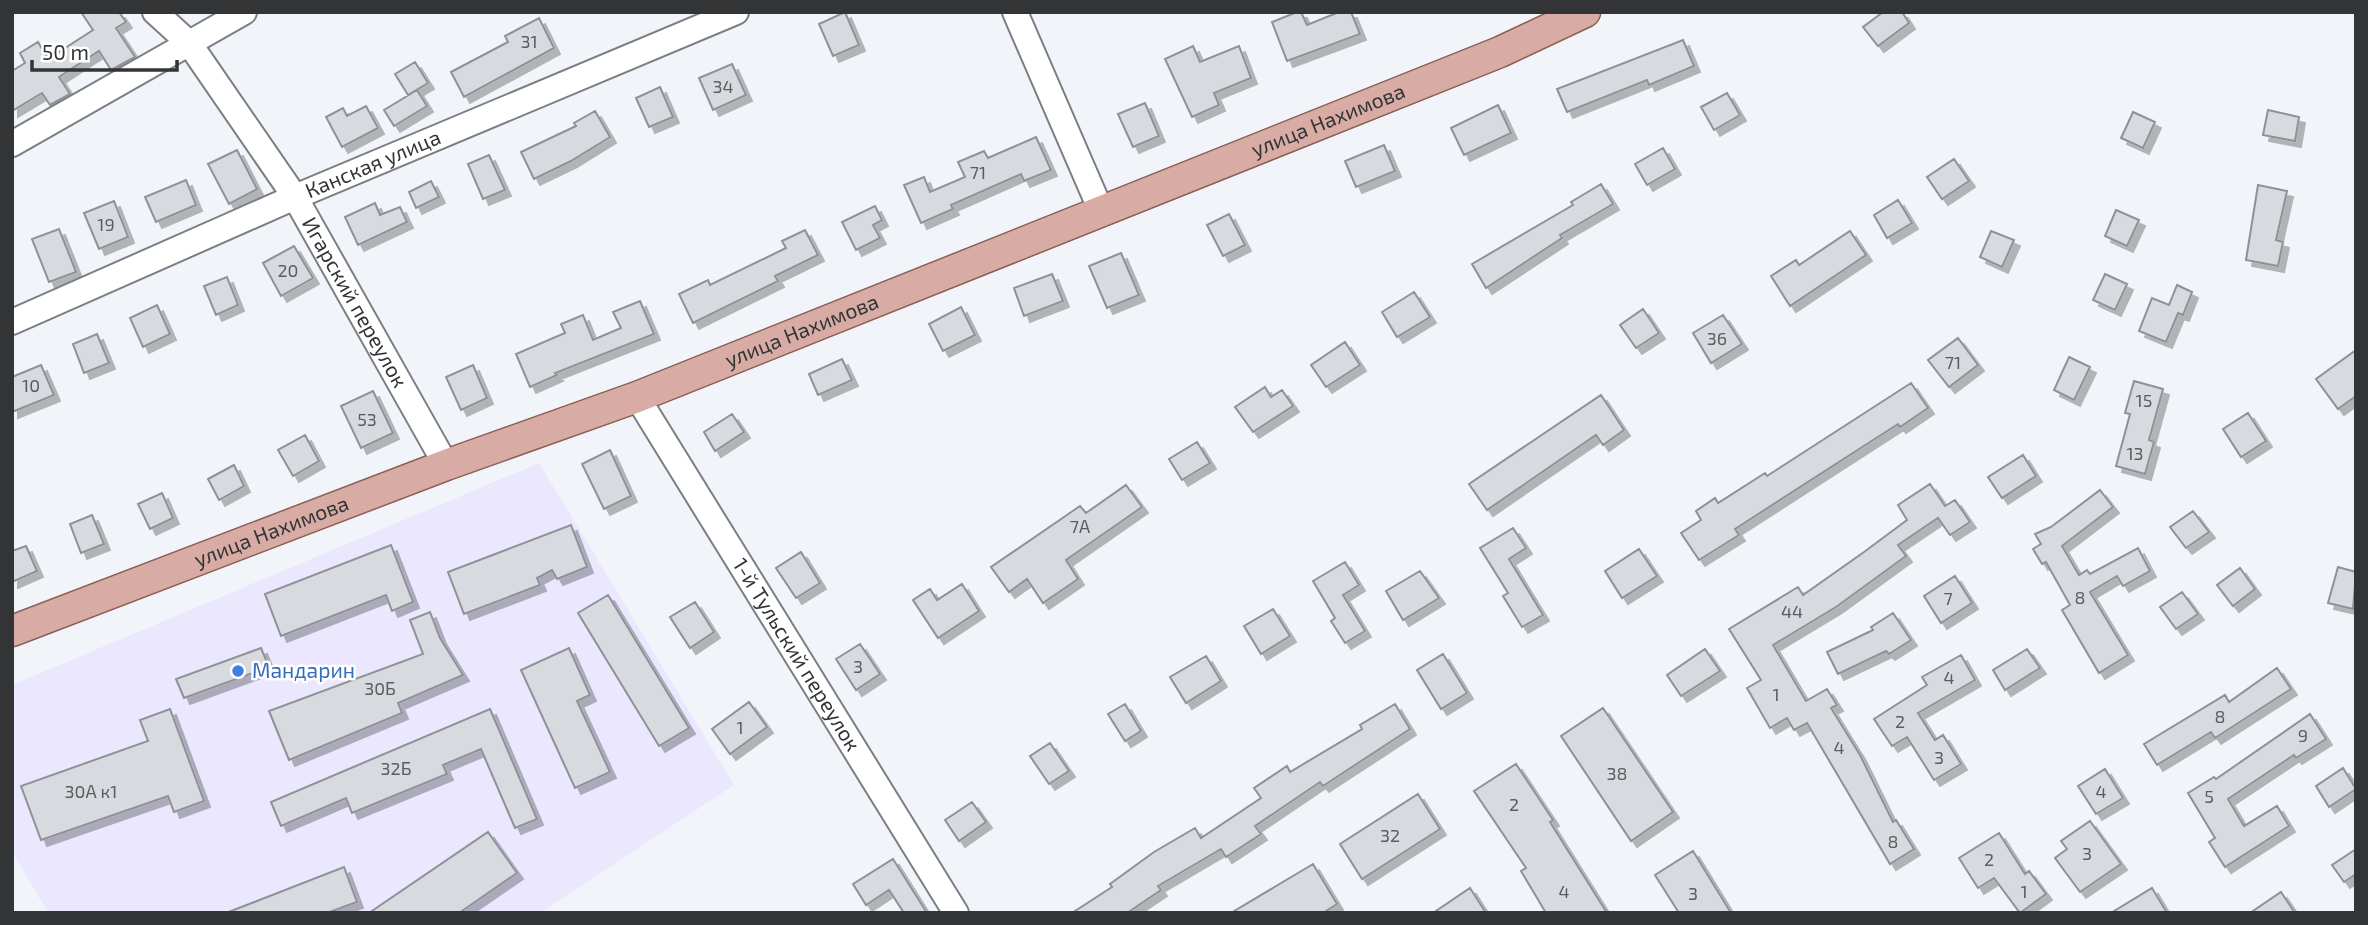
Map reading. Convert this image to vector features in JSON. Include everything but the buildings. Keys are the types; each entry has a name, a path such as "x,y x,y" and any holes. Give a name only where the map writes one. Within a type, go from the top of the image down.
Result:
{"main road":[{"name":"улица Нахимова","path":"12,631 446,465 637,397 1500,52 1586,12"}],"street":[{"name":"Игарский переулок","path":"155,12 189,43 295,197 446,465"},
{"path":"12,144 244,12"},
{"name":"Канская улица","path":"12,322 295,197 736,12"},
{"path":"1015,12 1102,213"},
{"name":"1-й Тульский переулок","path":"637,397 956,913"}],"shaded area":[{"path":"539,463 734,785 540,913 48,913 12,851 12,685"}],"place":[{"name":"Мандарин","path":"238,671"}]}
